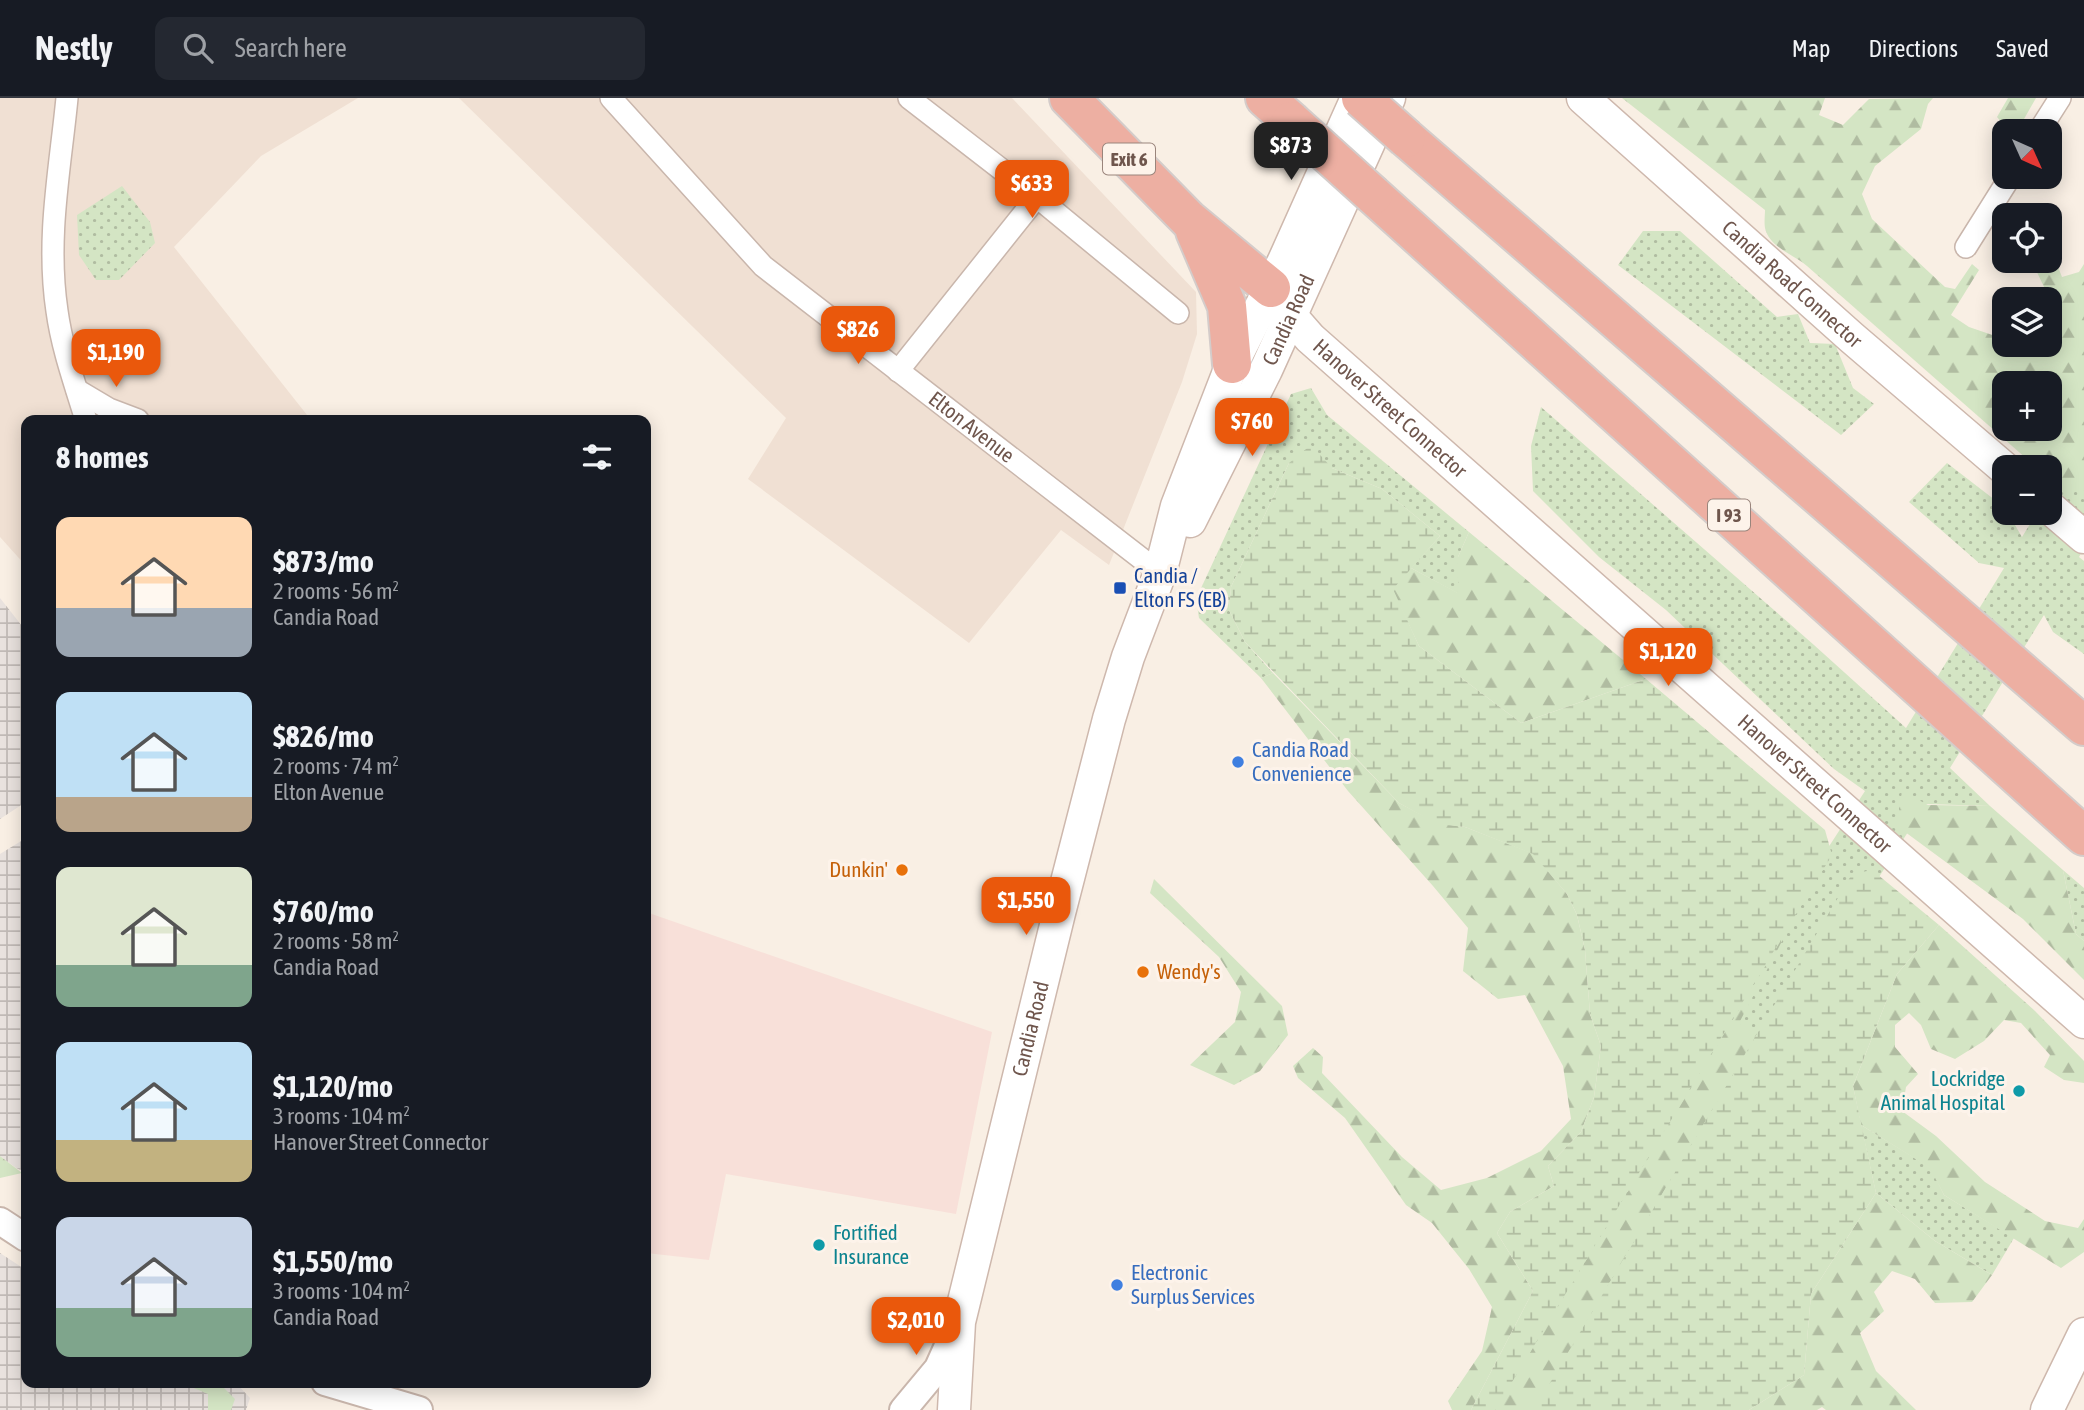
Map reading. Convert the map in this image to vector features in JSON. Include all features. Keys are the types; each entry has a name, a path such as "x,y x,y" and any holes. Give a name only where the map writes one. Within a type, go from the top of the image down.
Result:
{"highway":[{"name":"Exit 6","path":"1069,98 1189,220"},
{"path":"1359,98 2084,726"},
{"name":"I 93","path":"1278,109 2084,836"},
{"path":"1189,220 1281,302"},
{"path":"1189,220 1227,306 1232,364"}],"main road":[{"name":"Candia Road","path":"1160,573 1195,514 1266,370 1281,302 1359,98"},
{"name":"Candia Road","path":"954,1410 959,1322 1059,913 1109,719 1128,657 1160,573 1177,506 1232,364 1281,302 1389,98"},
{"name":"Candia Road Connector","path":"1583,98 1851,337 1992,458"},
{"name":"Hanover Street Connector","path":"1281,302 1310,338 2084,1022"},
{"path":"2062,518 2084,537"},
{"path":"2049,1407 2084,1334"},
{"path":"2049,1407 2084,1359"}],"street":[{"path":"66,98 54,217 54,265 57,312 84,415"},
{"name":"Elton Avenue","path":"611,98 763,266 1160,573"},
{"path":"909,98 1037,197 1178,313"},
{"path":"2047,119 2060,98"},
{"path":"1966,247 2002,189"},
{"path":"898,371 1037,197"},
{"path":"77,390 125,415"},
{"path":"0,1221 21,1235"},
{"path":"902,1410 938,1368 959,1322"},
{"path":"345,1388 419,1410"}],"shaded area":[{"path":"0,98 358,98 261,156 174,247 307,415 21,415 21,560 0,537"},
{"path":"459,98 1012,98 1196,292 1197,334 1182,382 1109,565 1061,530 969,643 748,479 786,418"},
{"path":"0,598 21,625 21,805 0,819"},
{"path":"21,841 21,1170 0,1156 0,854"},
{"path":"651,914 992,1032 956,1214 726,1174 709,1260 651,1254"},
{"path":"0,1253 21,1267 21,1388 241,1388 250,1398 246,1410 0,1410"}],"green space":[{"path":"1622,98 1825,98 1819,115 1843,125 1869,99 1933,98 1928,104 1921,129 1875,166 1862,194 1872,219 1945,287 1955,289 1972,264 1979,270 1951,315 1969,327 1992,335 1992,357 2062,357 2062,287 2044,287 2037,273 2060,273 2062,277 2079,272 2084,264 2084,491 2062,488 2062,455 2022,455 2006,441 2062,441 2062,371 1992,371 1992,428 1807,266 1776,245 1767,235 1765,210"},
{"path":"2008,98 2036,98 2024,119 1997,117"},
{"path":"122,186 150,222 155,243 119,280 96,280 79,255 77,215"},
{"path":"1643,231 1680,231 1777,317 1798,314 1810,343 1835,344 1853,388 1874,404 1841,435 1618,265"},
{"path":"1311,388 1327,415 1469,532 1458,557 1459,594 1411,568 1440,536 1382,489 1332,468 1289,463 1231,587 1229,610 1245,642 1273,673 1261,678 1199,618 1196,599 1291,394"},
{"path":"1541,407 1906,728 2004,568 1979,563 1909,502 1947,463 1992,498 1992,525 2015,525 2022,537 2029,525 2062,525 2062,472 2084,436 2084,548 2079,557 2084,561 2084,654 2053,632 2044,615 1950,768 1990,806 1926,804 1861,905 1552,1410 1485,1410 1811,874 1865,791 1834,769 1666,610 1599,557 1533,491 1531,446"},
{"path":"1311,445 1332,468 1382,489 1440,536 1393,589 1419,646 1521,723 1646,679 1825,830 1832,855 1495,1410 1471,1410 1533,1291 1497,1233 1510,1212 1554,1186 1548,1166 1581,1132 1594,1097 1601,1046 1590,1014 1585,950 1577,915 1567,894 1533,854 1465,827 1437,824 1399,803 1245,642 1229,610 1231,587 1289,463"},
{"path":"1469,532 1646,679 1521,723 1419,646 1392,589 1411,568 1458,593 1458,557"},
{"path":"1273,673 1399,803 1437,823 1465,827 1534,854 1567,894 1577,915 1585,950 1590,1014 1601,1046 1594,1097 1581,1132 1548,1166 1554,1186 1510,1212 1497,1233 1533,1291 1471,1410 1452,1410 1448,1401 1482,1351 1492,1307 1469,1269 1432,1223 1406,1205 1345,1118 1298,1078 1293,1066 1313,1048 1323,1057 1322,1073 1402,1157 1441,1190 1487,1178 1541,1151 1571,1119 1563,1066 1525,995 1498,999 1463,971 1468,928 1348,791 1261,678"},
{"path":"1902,791 1928,805 1990,806 2063,870 2076,934 2084,941 2084,980 2023,919 1897,826"},
{"path":"1872,870 1939,925 1897,974 1853,1086 1876,1193 1811,1294 1804,1375 1749,1410 1534,1410 1852,874"},
{"path":"2063,870 2084,888 2084,941 2076,934"},
{"path":"1154,879 1282,1006 1288,1035 1260,1071 1234,1085 1190,1065 1235,1022 1241,992 1219,957 1150,893"},
{"path":"1791,924 1739,1023 1757,1034 1534,1410 1495,1410"},
{"path":"1939,925 2035,1011 2084,1061 2084,1083 2064,1080 2044,1067 2050,1055 2021,1023 2004,1020 1984,1041 1955,1059 1931,1049 1921,1025 1909,1013 1895,1025 1895,1047 1918,1074 1906,1087 1902,1111 1936,1136 1985,1182 2045,1221 2078,1228 2084,1219 2084,1252 2061,1268 1944,1195 1930,1168 1861,1125 1853,1086 1897,974"},
{"path":"1861,1125 1931,1168 1944,1195 2014,1238 1992,1275 1935,1241 1876,1193"},
{"path":"0,1156 21,1173 0,1178"},
{"path":"1876,1193 1935,1241 1992,1275 1972,1302 1935,1303 1915,1279 1892,1271 1874,1292 1884,1311 1860,1333 1876,1371 1916,1410 1826,1410 1822,1407 1817,1410 1749,1410 1804,1375 1811,1294"},
{"path":"194,1388 224,1388 235,1399 231,1410 208,1410 208,1394"}],"place":[{"name":"Candia / Elton FS (EB)","path":"1120,588"},
{"name":"Candia Road Convenience","path":"1238,762"},
{"name":"Dunkin'","path":"902,870"},
{"name":"Wendy's","path":"1143,972"},
{"name":"Lockridge Animal Hospital","path":"2019,1091"},
{"name":"Fortified Insurance","path":"819,1245"},
{"name":"Electronic Surplus Services","path":"1117,1285"}]}
